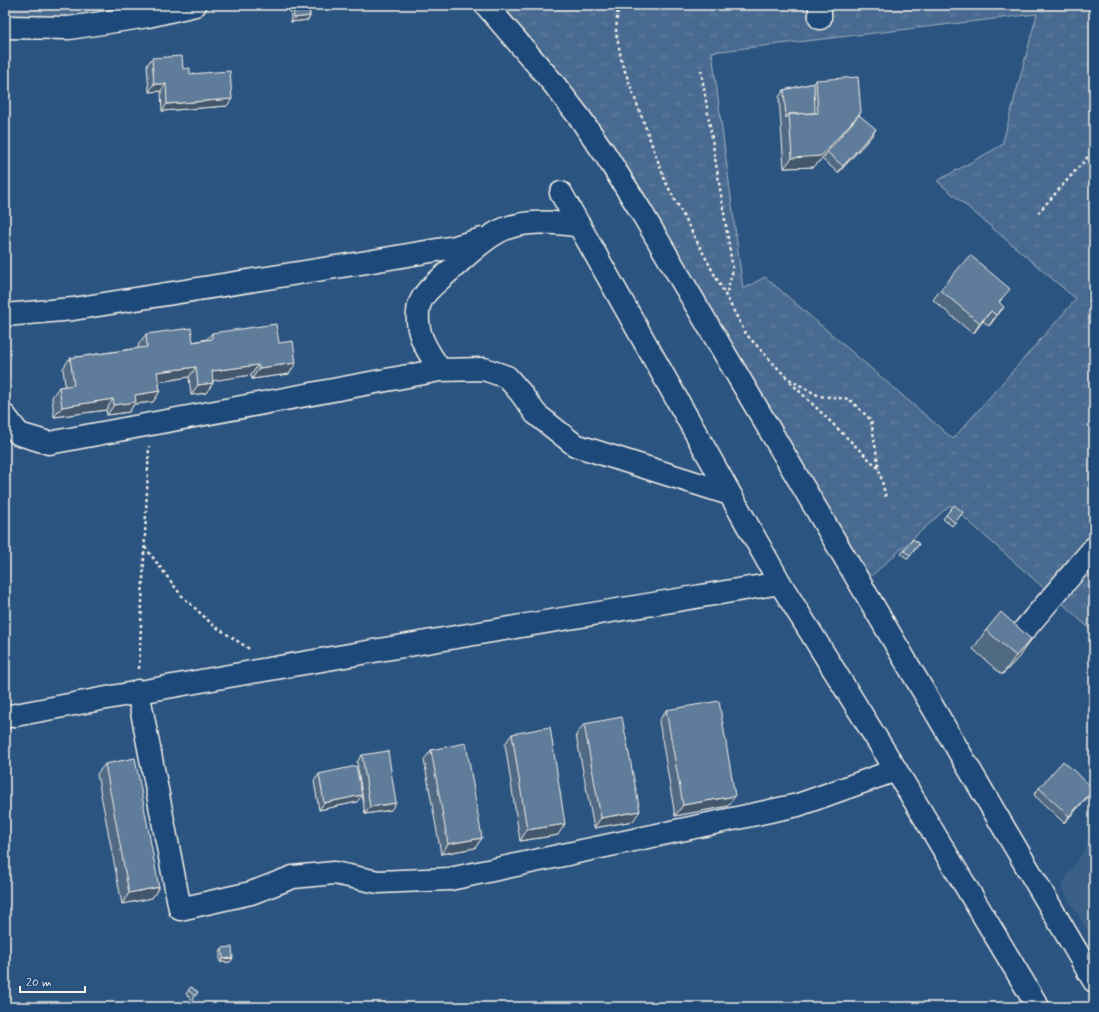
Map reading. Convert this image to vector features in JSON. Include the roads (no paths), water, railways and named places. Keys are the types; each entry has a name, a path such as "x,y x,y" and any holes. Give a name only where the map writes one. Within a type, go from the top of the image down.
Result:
{"street":[{"path":"5,27 69,28 148,16 195,5"},
{"path":"486,5 553,83 580,118 609,160 639,208 1094,981"},
{"path":"561,193 780,583 896,770 1038,1007"},
{"path":"440,370 421,339 418,324 419,301 427,290 489,238 500,231 518,225 538,222 580,226"},
{"path":"5,316 73,309 361,264 455,247 489,238"},
{"path":"5,416 19,434 49,443 440,370 484,369 507,378 520,392 536,414 574,445 730,494"},
{"path":"1019,636 1094,548"},
{"path":"5,717 138,692 780,583"},
{"path":"138,692 180,909 251,892 293,877 334,873 378,882 450,879 798,805 896,770"}]}
